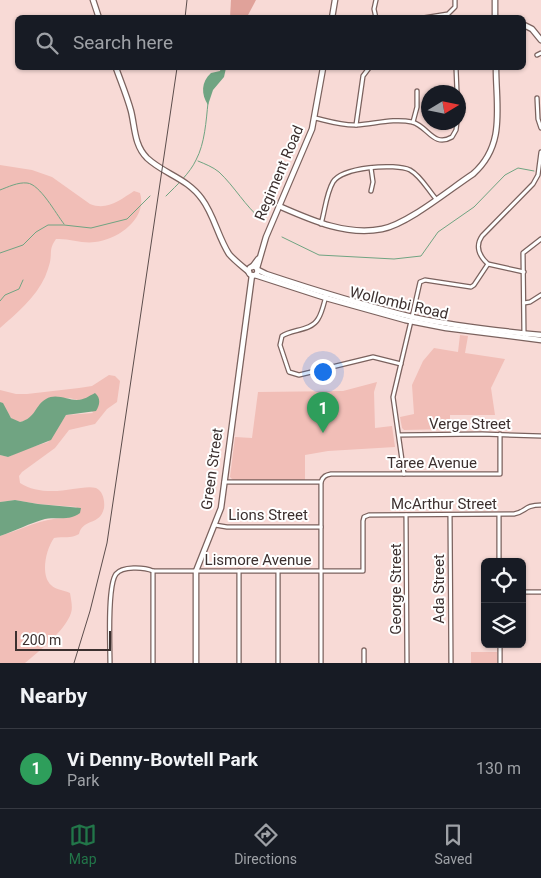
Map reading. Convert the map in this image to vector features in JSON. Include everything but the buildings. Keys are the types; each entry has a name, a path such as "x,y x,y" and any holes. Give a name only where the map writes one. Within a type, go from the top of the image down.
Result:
{"street":[{"path":"93,0 98,15"},
{"path":"332,15 335,0"},
{"path":"375,15 376,0"},
{"path":"442,15 448,14 455,7 455,0"},
{"path":"495,0 495,15"},
{"path":"526,26 534,31 541,40"},
{"path":"537,55 541,52"},
{"name":"Wollombi Road","path":"117,70 127,99 138,145 142,152 153,162 190,185 207,206 228,252 242,266 326,296 412,319 541,340"},
{"name":"Regiment Road","path":"253,271 306,144 315,118 324,70"},
{"path":"356,125 363,76 368,70"},
{"path":"456,70 456,85"},
{"path":"279,206 321,224 356,230 370,231 383,229 405,220 477,170 492,151 496,141 497,127 496,70"},
{"path":"414,122 417,107 416,91"},
{"path":"537,98 537,115 541,128"},
{"path":"315,118 335,123 356,125 397,121 414,122 421,126"},
{"path":"425,130 435,139 440,140 452,137 456,130"},
{"path":"524,272 488,264 479,253 479,240 522,194 534,184 538,175 541,152"},
{"path":"321,224 333,182 344,173 392,166 405,168 412,171 436,199"},
{"path":"371,168 371,191"},
{"path":"524,336 524,252 541,239"},
{"path":"404,474 393,397 420,282 425,280 471,287 488,264"},
{"name":"Green Street","path":"196,663 196,571 220,514 253,271"},
{"path":"524,303 530,302 541,295"},
{"path":"326,296 318,319 313,325 282,336 280,345 289,372 299,375 373,357 401,364"},
{"name":"Wollombi Road","path":"524,336 541,335"},
{"name":"Verge Street","path":"398,435 500,434 541,436"},
{"name":"Taree Avenue","path":"321,482 325,476 331,474 500,474 500,434"},
{"path":"224,482 321,482 321,663"},
{"name":"McArthur Street","path":"363,571 364,517 369,515 518,514 528,506 541,505"},
{"name":"George Street","path":"406,515 407,663"},
{"name":"Ada Street","path":"450,515 451,663"},
{"path":"499,515 499,558"},
{"name":"Lions Street","path":"215,526 321,527"},
{"name":"Lismore Avenue","path":"110,663 110,596 115,575 120,570 363,571"},
{"path":"153,571 153,663"},
{"path":"239,571 239,663"},
{"path":"278,571 278,663"},
{"path":"526,592 541,592"},
{"path":"500,648 500,663"},
{"path":"364,650 364,663"}],"shaded area":[{"path":"231,0 256,0 248,15 230,15"},
{"path":"226,70 224,77 213,90 208,105 203,92 205,80 211,73"},
{"path":"0,165 32,170 52,177 90,204 96,206 108,205 134,191 140,193 141,202 140,211 135,219 129,226 113,237 90,242 56,239 52,248 48,269 41,284 25,305 0,328"},
{"path":"460,335 468,336 465,353 505,359 491,388 495,415 450,415 450,429 404,430 400,417 414,414 412,385 423,361 434,348 458,352"},
{"path":"109,375 115,376 120,381 117,402 107,409 95,424 69,430 55,448 19,476 20,483 32,489 53,491 94,487 100,491 103,497 104,508 102,514 84,526 76,536 54,538 45,562 46,575 51,585 70,593 71,613 58,634 25,663 0,663 0,536 42,521 68,518 77,507 15,500 0,502 0,455 8,457 48,442 66,415 93,413 84,399 69,398 43,401 28,419 18,422 14,420 0,402 0,390 16,394 27,394 79,388 92,386"},
{"path":"377,382 374,392 375,428 392,426 395,447 328,451 305,455 305,480 233,480 230,477 235,437 252,438 258,392 343,391"},
{"path":"95,393 99,402 96,411 66,415 51,440 8,457 0,455 0,402 3,403 11,418 20,422 29,418 42,402 50,397 80,400"},
{"path":"15,500 81,508 80,513 72,517 45,519 0,536 0,502"},
{"path":"471,652 497,652 497,663 471,663"}],"waterway":[{"path":"166,196 187,174 199,153 205,132 208,103"},
{"path":"198,161 219,172 250,209 262,220"},
{"path":"282,237 319,255 394,259 421,256 438,232 474,207 505,175 518,168 534,171"},
{"path":"0,190 20,183 32,185 47,200 64,224"},
{"path":"0,253 23,245 36,232 48,225 91,228 127,219 150,196"},
{"path":"0,301 5,295 19,289 23,280"}],"railway":[{"path":"185,15 187,0"},
{"path":"74,663 90,611 107,543 177,70"}],"place":[{"name":"Vi Denny-Bowtell Park","path":"323,433"}]}
